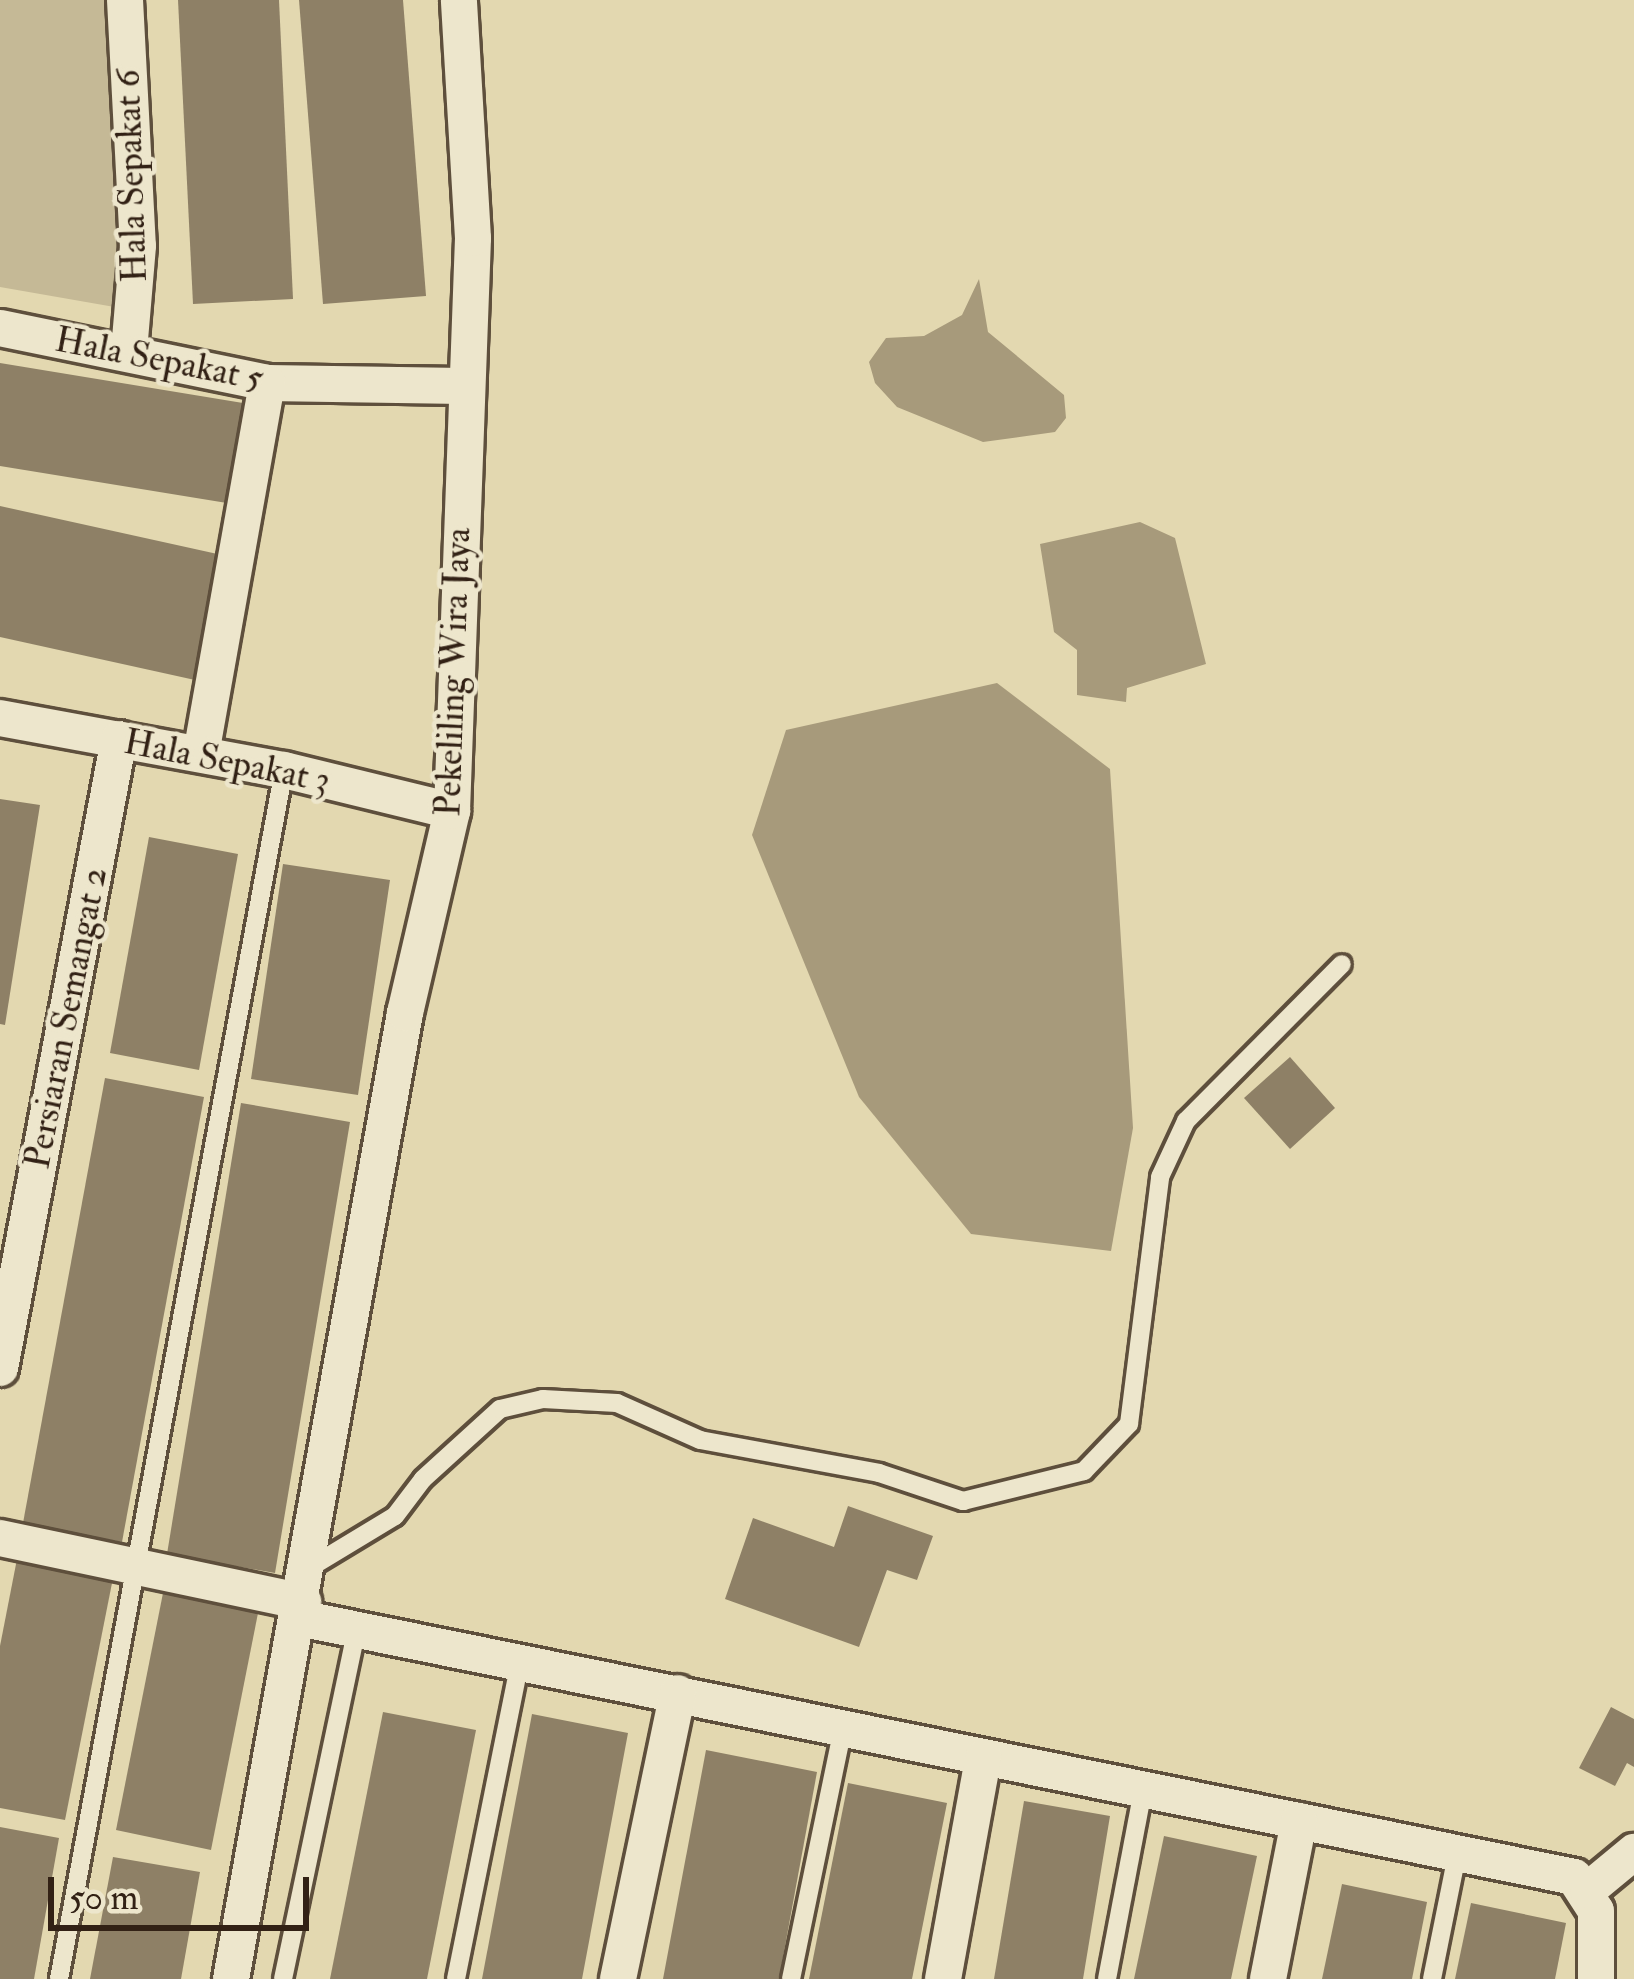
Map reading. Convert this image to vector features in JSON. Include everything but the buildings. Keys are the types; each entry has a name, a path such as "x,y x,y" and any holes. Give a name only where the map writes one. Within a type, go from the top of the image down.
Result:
{"street":[{"name":"Hala Sepakat 6","path":"125,0 138,246 129,352"},
{"name":"Pekeliling Wira Jaya","path":"231,1979 304,1596 405,1013 452,811 463,386 473,238 459,0"},
{"name":"Hala Sepakat 5","path":"0,328 267,383 463,386"},
{"path":"201,754 267,383"},
{"name":"Hala Sepakat 3","path":"0,718 284,770 452,811"},
{"name":"Persiaran Semangat 2","path":"0,1368 119,739"},
{"path":"0,1538 304,1596 357,1628 1574,1876 1588,1890 1600,1938 1596,1979"},
{"path":"618,1979 678,1693"},
{"path":"943,1979 983,1758"},
{"path":"1268,1979 1299,1821"},
{"path":"1588,1890 1634,1852"}],"lane":[{"path":"58,1979 284,770"},
{"path":"304,1596 395,1516 500,1409 543,1399 617,1403 700,1440 879,1473 963,1501 1084,1471 1129,1424 1160,1177 1186,1121 1342,964"},
{"path":"283,1979 357,1628"},
{"path":"457,1979 520,1661"},
{"path":"791,1979 843,1729"},
{"path":"1107,1979 1143,1790"},
{"path":"1432,1979 1458,1850"}],"shaded area":[{"path":"0,0 104,0 126,309 0,287"},
{"path":"979,279 988,332 1064,395 1066,418 1055,432 983,442 897,407 875,383 869,362 886,338 924,336 962,315"},
{"path":"1140,522 1175,538 1206,664 1127,688 1126,702 1077,695 1077,650 1054,632 1040,544"},
{"path":"997,683 1110,769 1133,1128 1111,1251 971,1234 859,1097 752,835 786,730"}]}
